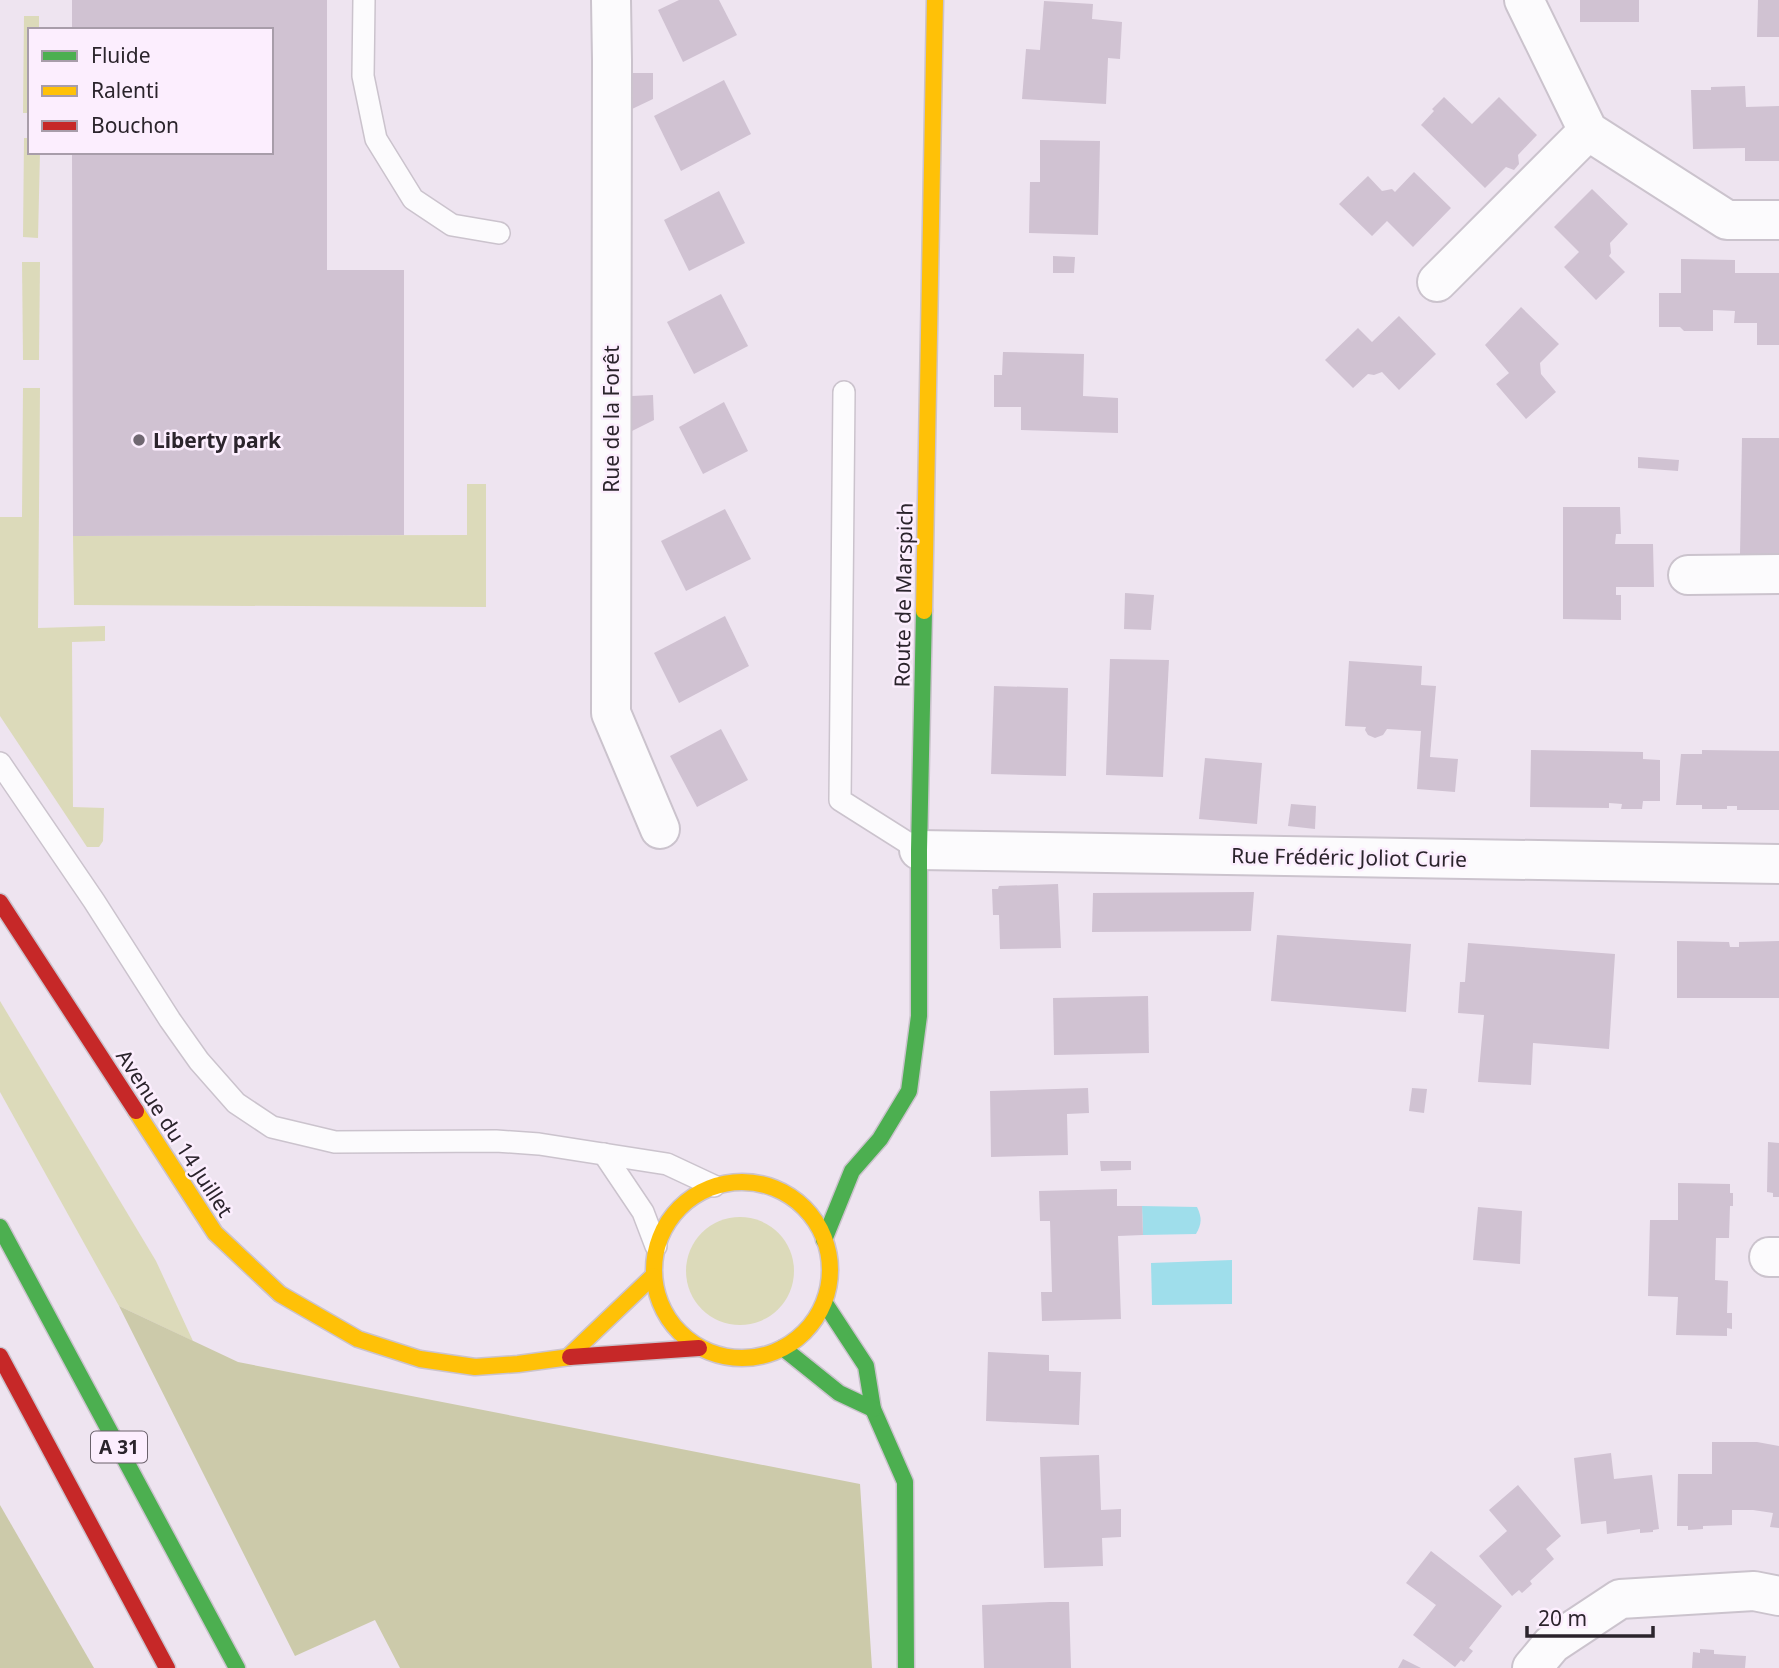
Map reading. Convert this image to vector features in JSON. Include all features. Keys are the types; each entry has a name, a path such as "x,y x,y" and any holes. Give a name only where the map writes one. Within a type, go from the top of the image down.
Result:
{"main road":[{"name":"Route de Marspich","path":"852,1171 880,1139 909,1091 919,1016 919,850 935,0"},
{"name":"Avenue du 14 Juillet","path":"0,902 215,1233 280,1294 358,1339 420,1359 475,1367 568,1357 699,1348"},
{"path":"829,1183 852,1171"},
{"path":"824,1240 852,1171"},
{"path":"742,1182 770,1186 800,1197 824,1240 830,1265 826,1305 803,1333 783,1348 755,1358 726,1357 699,1348 675,1329 659,1304 653,1276 656,1246 668,1220 689,1199 714,1186 742,1182"},
{"name":"A 31","path":"0,1227 237,1668"},
{"path":"568,1357 653,1276"},
{"path":"826,1305 866,1366 873,1409 905,1482 906,1668"},
{"path":"783,1348 839,1393 873,1409"},
{"name":"A 31","path":"0,1356 167,1668"}],"street":[{"name":"Rue de la Forêt","path":"611,0 611,713 660,829"},
{"path":"1524,0 1588,131 1727,219 1779,220"},
{"path":"1437,282 1588,131"},
{"path":"1688,575 1779,574"},
{"name":"Rue Frédéric Joliot Curie","path":"919,850 1779,864"},
{"path":"1532,1668 1552,1644 1620,1599 1754,1591 1779,1596"}],"lane":[{"path":"364,0 363,76 376,139 413,199 452,225 499,233"},
{"path":"844,392 839,800 919,850"},
{"path":"0,763 199,1061 236,1103 272,1127 335,1142 539,1143 667,1164 714,1186"},
{"path":"604,1154 643,1212 656,1246"}],"shaded area":[{"path":"24,16 39,16 39,28 28,28 28,113 23,113"},
{"path":"24,138 28,138 28,154 40,154 38,238 23,237"},
{"path":"22,262 40,262 39,360 23,360"},
{"path":"23,388 40,388 38,628 105,626 105,641 72,642 73,807 104,808 103,841 99,847 87,847 0,716 0,517 22,517"},
{"path":"467,484 486,484 486,607 74,605 73,536 467,535"},
{"path":"0,1001 156,1261 193,1341 119,1306 0,1092"},
{"path":"740,1217 761,1221 778,1233 790,1250 794,1271 790,1292 778,1309 761,1321 740,1325 719,1321 702,1309 690,1292 686,1271 690,1250 702,1233 719,1221"},
{"path":"119,1306 238,1362 860,1484 872,1668 400,1668 375,1620 295,1656"},
{"path":"0,1505 94,1668 0,1668"}],"water":[{"path":"1142,1206 1197,1207 1200,1217 1196,1234 1143,1235"},
{"path":"1232,1260 1232,1304 1152,1305 1151,1263"}],"building":[{"path":"72,0 327,0 327,270 404,270 404,535 73,536 72,154 273,154 273,28 72,28"},
{"path":"679,0 719,0 737,35 683,62 658,10"},
{"path":"1580,0 1639,0 1639,22 1580,22"},
{"path":"1758,0 1779,0 1779,37 1757,37"},
{"path":"1044,1 1093,4 1092,19 1122,22 1120,59 1108,58 1106,104 1022,99 1026,49 1040,50"},
{"path":"631,73 653,73 653,99 632,109"},
{"path":"724,80 751,134 681,171 654,116"},
{"path":"1745,86 1746,107 1779,106 1779,161 1745,161 1745,148 1693,149 1691,90"},
{"path":"1444,97 1472,124 1499,97 1537,135 1518,155 1519,164 1514,170 1506,167 1485,188 1421,125"},
{"path":"1040,140 1100,141 1098,235 1029,233 1030,182 1040,182"},
{"path":"1414,172 1451,208 1413,247 1387,221 1372,236 1339,204 1368,176 1382,191 1392,189 1395,192"},
{"path":"1592,189 1628,224 1610,243 1609,256 1625,272 1596,300 1564,267 1579,252 1554,227"},
{"path":"719,191 745,243 689,271 664,220"},
{"path":"1053,256 1075,257 1074,273 1053,273"},
{"path":"1681,259 1735,260 1735,273 1779,273 1779,345 1757,345 1757,323 1734,323 1735,311 1713,310 1713,331 1684,331 1680,327 1659,327 1659,293 1681,293"},
{"path":"721,294 748,346 694,374 667,322"},
{"path":"1521,307 1559,344 1540,363 1541,374 1556,392 1526,419 1496,384 1509,373 1485,345"},
{"path":"1399,316 1436,354 1399,390 1382,372 1368,374 1353,388 1325,360 1358,328 1372,342"},
{"path":"1003,352 1084,354 1083,396 1118,398 1118,433 1021,430 1021,407 994,407 994,375 1002,375"},
{"path":"653,395 654,420 632,431 632,396"},
{"path":"724,402 748,451 703,474 679,427"},
{"path":"1742,438 1779,438 1779,556 1740,555"},
{"path":"1638,457 1679,460 1678,471 1638,468"},
{"path":"1563,507 1620,507 1621,534 1616,534 1615,544 1653,544 1654,587 1616,587 1616,595 1621,595 1621,620 1563,619"},
{"path":"725,509 751,559 686,591 661,541"},
{"path":"1125,593 1154,595 1151,630 1124,629"},
{"path":"725,616 749,666 679,703 654,653"},
{"path":"1110,659 1169,660 1163,777 1106,775"},
{"path":"1349,661 1422,666 1421,685 1436,686 1430,757 1458,759 1455,792 1417,789 1421,731 1387,729 1383,735 1375,738 1368,735 1366,727 1345,726"},
{"path":"994,686 1068,688 1066,776 991,774"},
{"path":"721,729 748,780 697,807 670,756"},
{"path":"1531,750 1643,752 1643,759 1660,760 1660,801 1643,801 1642,809 1621,809 1622,804 1609,803 1609,808 1530,807"},
{"path":"1702,750 1779,751 1779,810 1737,810 1737,806 1727,806 1727,809 1702,809 1702,805 1676,805 1681,754 1702,754"},
{"path":"1205,758 1262,763 1257,824 1199,819"},
{"path":"1291,804 1316,806 1315,829 1288,826"},
{"path":"1058,884 1061,948 1000,949 999,915 993,915 992,889 998,889 999,886"},
{"path":"1254,892 1251,931 1092,932 1093,893"},
{"path":"1277,935 1411,944 1406,1012 1271,1001"},
{"path":"1677,941 1729,942 1730,947 1739,947 1739,942 1779,941 1779,998 1677,998"},
{"path":"1468,943 1615,954 1609,1049 1533,1043 1531,1085 1478,1082 1484,1015 1458,1013 1460,982 1465,982"},
{"path":"1148,996 1149,1053 1054,1055 1053,998"},
{"path":"1088,1088 1089,1113 1067,1114 1068,1155 991,1157 990,1091"},
{"path":"1412,1088 1427,1089 1424,1113 1409,1111"},
{"path":"1768,1142 1779,1143 1779,1197 1773,1197 1773,1193 1767,1192"},
{"path":"1100,1161 1131,1161 1131,1170 1101,1171"},
{"path":"1678,1183 1730,1184 1730,1193 1733,1193 1729,1238 1716,1238 1715,1280 1728,1281 1727,1313 1732,1313 1732,1329 1727,1328 1727,1336 1676,1335 1678,1297 1648,1296 1650,1220 1678,1220"},
{"path":"1117,1189 1117,1206 1142,1206 1143,1235 1118,1236 1121,1319 1042,1321 1041,1292 1052,1292 1050,1221 1040,1221 1039,1191"},
{"path":"1478,1207 1522,1211 1520,1264 1473,1260"},
{"path":"988,1352 1049,1355 1049,1371 1081,1372 1079,1425 986,1421"},
{"path":"1712,1442 1757,1442 1779,1446 1779,1528 1770,1527 1773,1513 1753,1510 1732,1510 1732,1525 1703,1526 1703,1529 1688,1530 1688,1526 1677,1526 1678,1474 1712,1474"},
{"path":"1611,1453 1614,1479 1652,1475 1659,1529 1653,1532 1640,1533 1640,1529 1607,1534 1606,1521 1581,1524 1574,1458"},
{"path":"1099,1455 1101,1510 1121,1509 1121,1537 1102,1538 1103,1566 1044,1568 1040,1457"},
{"path":"1518,1485 1561,1536 1546,1549 1554,1559 1530,1581 1532,1584 1522,1593 1519,1590 1512,1596 1479,1556 1507,1531 1489,1510"},
{"path":"1431,1551 1502,1606 1469,1648 1473,1651 1464,1662 1461,1660 1455,1667 1413,1635 1436,1605 1406,1583"},
{"path":"1069,1602 1071,1668 984,1668 982,1605"},
{"path":"1700,1649 1714,1650 1714,1654 1746,1656 1745,1668 1692,1668 1693,1652 1700,1653"},
{"path":"1403,1659 1421,1668 1398,1668"}],"traffic: fast":[{"path":"824,1240 852,1171 880,1139 909,1091 919,1016 924,611"},
{"path":"0,1227 237,1668"},
{"path":"826,1305 866,1366 873,1409 905,1482 906,1668"},
{"path":"783,1348 839,1393 873,1409"}],"traffic: slow":[{"path":"924,611 935,0"},
{"path":"136,1111 215,1233 280,1294 358,1339 420,1359 475,1367 570,1357"},
{"path":"742,1182 776,1189 804,1208 823,1236 830,1270 823,1304 804,1332 776,1351 742,1358 708,1351 680,1332 661,1304 654,1270 661,1236 680,1208 708,1189 742,1182"},
{"path":"568,1357 653,1276"}],"traffic: jam":[{"path":"0,902 136,1111"},
{"path":"570,1357 699,1348"},
{"path":"0,1356 167,1668"}],"place":[{"name":"Liberty park","path":"139,440"}]}
